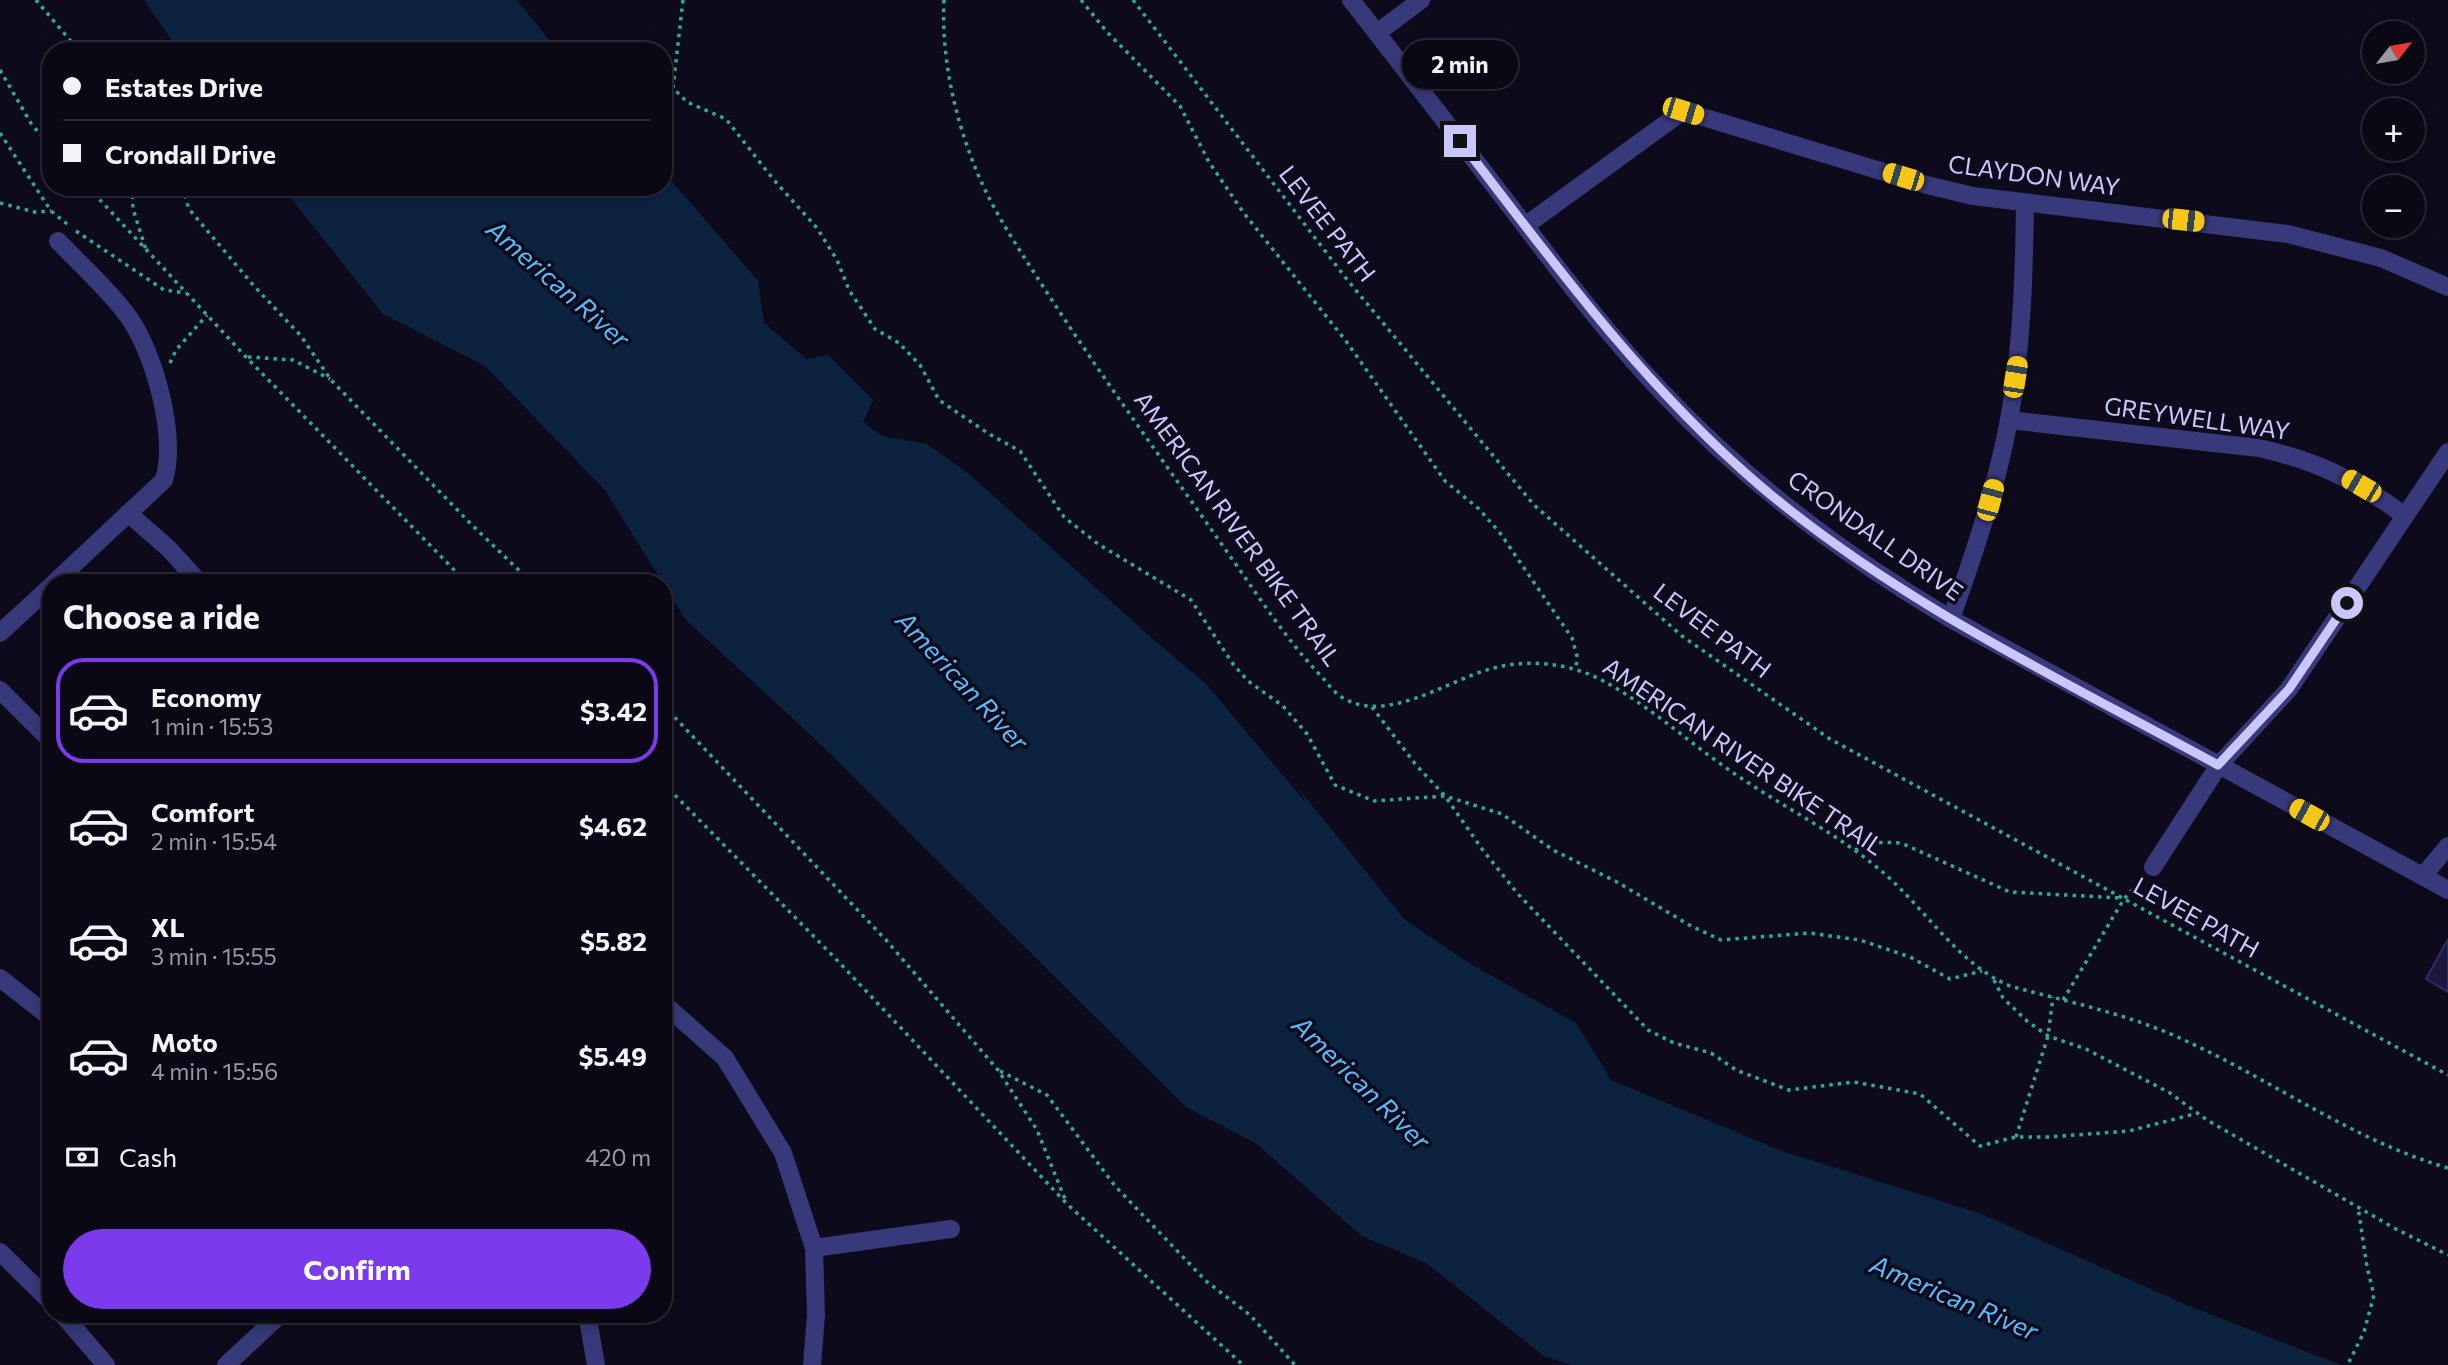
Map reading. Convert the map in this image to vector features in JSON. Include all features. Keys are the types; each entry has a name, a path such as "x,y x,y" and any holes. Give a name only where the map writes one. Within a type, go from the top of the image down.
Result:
{"street":[{"name":"CRONDALL DRIVE","path":"1351,0 1610,333 1661,391 1759,484 1830,540 1951,620 2448,890"},
{"path":"1377,33 1420,0"},
{"name":"CLAYDON WAY","path":"1525,226 1683,111 1927,185 2025,203 2288,234 2381,258 2448,287"},
{"path":"1951,620 1980,535 2009,420 2024,284 2025,203"},
{"path":"58,241 128,316 146,348 158,385 167,432 169,464 163,480 63,574"},
{"name":"GREYWELL WAY","path":"2009,420 2259,448 2290,455 2348,478 2405,516"},
{"path":"2153,867 2218,765 2289,689 2448,453"},
{"path":"128,513 169,549 192,574"},
{"path":"0,633 42,593"},
{"path":"0,690 42,732"},
{"path":"2423,876 2448,846"},
{"path":"0,978 42,1011"},
{"path":"672,1011 724,1058 783,1153 814,1248 816,1315 812,1365"},
{"path":"814,1248 951,1229"},
{"path":"0,1252 42,1293"},
{"path":"70,1323 106,1365"},
{"path":"226,1365 271,1323"},
{"path":"589,1323 596,1365"}],"path":[{"path":"36,0 71,42"},
{"path":"683,0 673,88 687,102 726,119 773,179 817,228 837,260 849,290 875,329 899,343 920,365 939,400 1020,452 1064,517 1098,544 1191,600 1233,664 1248,681 1283,706 1307,734 1335,785 1374,801 1445,796 1502,814 1553,850 1721,940 1809,933 1860,940 1910,957 1950,979 1982,971"},
{"name":"AMERICAN RIVER BIKE TRAIL","path":"944,0 946,61 960,124 976,170 1002,221 1069,326 1288,638 1342,698 1372,707 1403,702 1493,668 1525,663 1576,670 1603,681 1737,775 1855,850 1901,889 1993,979 2154,1027 2183,1039 2388,1146 2448,1168"},
{"path":"1081,0 1107,32 1180,106 1209,162 1243,212 1346,341 1445,481 1479,509 1500,533 1572,638 1577,656 1576,670"},
{"name":"LEVEE PATH","path":"1133,0 1345,277 1534,505 1682,636 1830,739 2448,1075"},
{"path":"0,70 32,125 42,136"},
{"path":"0,133 51,211 148,281 164,290 186,293"},
{"path":"96,196 246,356 458,574"},
{"path":"132,196 133,209 147,252"},
{"path":"185,196 190,209 254,286 301,336 331,380 523,574"},
{"path":"0,203 36,212 51,211"},
{"path":"176,350 207,315"},
{"path":"246,356 293,360 331,380"},
{"path":"1372,707 1416,765 1445,796 1518,894 1648,1030 1674,1043 1711,1054 1736,1070 1788,1090 1854,1082 1920,1094 1980,1146 2017,1137 2129,1131 2197,1113"},
{"path":"672,714 886,940 998,1070 1037,1130 1067,1204"},
{"path":"672,792 834,957 1067,1204 1243,1365"},
{"path":"1855,850 1884,841 1901,843 2010,892 2124,899"},
{"path":"2063,1000 2124,899 2153,867"},
{"path":"1993,979 2003,998 2048,1036 2086,1049 2121,1066 2170,1093 2197,1113 2448,1255"},
{"path":"2017,1137 2048,1036 2053,998"},
{"path":"998,1070 1047,1095 1115,1186 1206,1281 1250,1315 1295,1365"},
{"path":"2349,1362 2364,1332 2374,1295 2358,1206"}],"water":[{"path":"144,0 517,0 551,42 173,42"},
{"name":"American River","path":"672,181 758,281 764,323 806,359 828,355 873,400 863,422 882,436 927,444 969,474 1206,684 1307,804 1298,788 1405,920 1472,965 1576,1023 1611,1080 1782,1151 1979,1213 2189,1306 2341,1365 1571,1365 1544,1356 1426,1263 1362,1236 1257,1144 1186,1107 815,739 685,619 672,598 672,574 657,574 605,490 485,366 383,314 289,196 672,196"}],"building":[{"path":"2448,939 2448,992 2426,979"}],"route":[{"path":"1460,141 1601,323 1661,391 1759,484 1830,540 1951,620 2218,765 2289,689 2347,603"}]}
